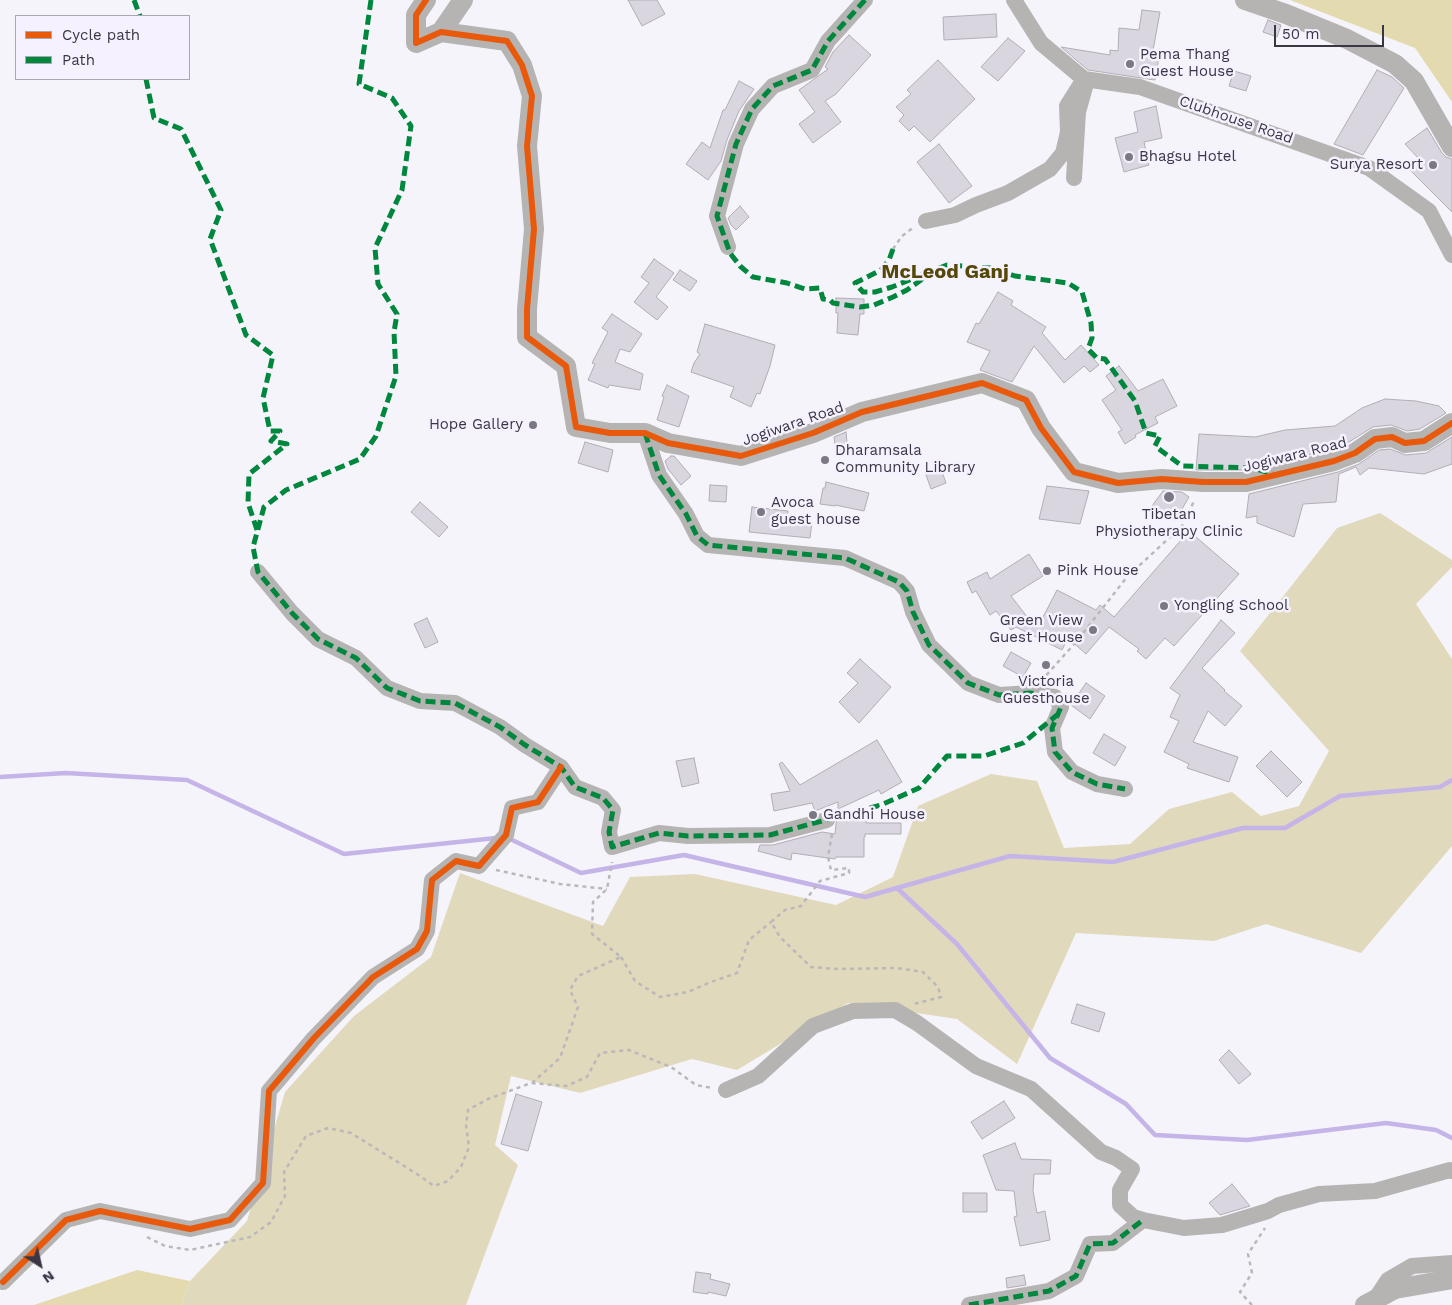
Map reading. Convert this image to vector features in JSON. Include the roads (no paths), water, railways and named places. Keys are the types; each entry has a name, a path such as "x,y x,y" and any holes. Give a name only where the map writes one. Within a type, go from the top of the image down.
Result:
{"street":[{"path":"426,0 416,15 416,43 441,32 463,0"},
{"path":"728,247 717,216 736,144 752,109 772,86 812,70 828,40 865,0"},
{"path":"1014,0 1041,43 1085,79"},
{"path":"1245,0 1286,14 1338,36 1395,64 1414,81 1452,147"},
{"name":"Jogiwara Road","path":"441,32 507,41 522,65 532,96 527,146 534,229 527,309 527,337 566,366 576,427 610,433 645,433 668,442 741,456 813,433 862,412 982,383 1026,400 1040,428 1074,472 1118,483 1162,478 1203,482 1246,482 1334,461 1355,453 1375,439 1392,437 1405,443 1424,441 1452,423"},
{"path":"1074,178 1078,112 1085,79"},
{"path":"926,221 955,215 1008,194 1050,169 1063,153 1068,132 1067,106 1085,79"},
{"name":"Clubhouse Road","path":"1085,79 1140,87 1369,168 1429,211 1452,255"},
{"path":"645,433 659,475 686,514 697,536 708,545 845,558 899,582 907,591 914,612 930,645 968,683 999,696 1030,693 1055,697 1061,706 1052,728 1055,752 1072,772 1097,784 1125,789"},
{"path":"258,572 292,613 318,639 356,658 387,688 420,701 455,703 500,727 561,767 575,787 603,798 613,810 609,832 612,847 659,833 688,836 770,835 829,826"},
{"path":"4,1282 66,1220 100,1211 190,1229 230,1220 263,1183 269,1091 314,1038 372,977 417,949 427,931 432,880 456,861 478,866 506,835 512,808 538,802 561,767"},
{"path":"726,1090 758,1076 814,1026 853,1011 895,1010 917,1023 976,1066 1031,1089 1102,1152 1116,1158 1132,1169 1120,1190 1120,1205 1133,1217 1143,1220 1184,1228 1222,1225 1268,1211 1279,1205 1319,1194 1375,1191 1450,1170 1452,1172"},
{"path":"969,1305 1049,1291 1076,1276 1090,1244 1112,1243 1143,1220"},
{"path":"1370,1302 1388,1280 1412,1266 1452,1263"},
{"path":"1370,1302 1395,1289 1452,1279"}],"waterway":[{"path":"0,777 66,773 187,780 344,854 496,838"},
{"path":"508,838 581,873 684,855 865,897 1010,856 1113,862 1243,828 1285,828 1340,796 1440,787 1452,780"},
{"path":"897,888 957,944 1050,1058 1126,1104 1155,1135 1247,1140 1386,1123 1436,1130 1452,1138"}],"place":[{"name":"Pema Thang Guest House","path":"1130,64"},
{"name":"Bhagsu Hotel","path":"1129,157"},
{"name":"Surya Resort","path":"1433,165"},
{"name":"Hope Gallery","path":"533,425"},
{"name":"Dharamsala Community Library","path":"825,460"},
{"name":"Tibetan Physiotherapy Clinic","path":"1169,497"},
{"name":"Avoca guest house","path":"761,512"},
{"name":"Pink House","path":"1047,571"},
{"name":"Yongling School","path":"1164,606"},
{"name":"Green View Guest House","path":"1093,630"},
{"name":"Victoria Guesthouse","path":"1046,665"},
{"name":"Gandhi House","path":"813,815"}],"district":[{"name":"McLeod Ganj","path":"945,272"}]}
